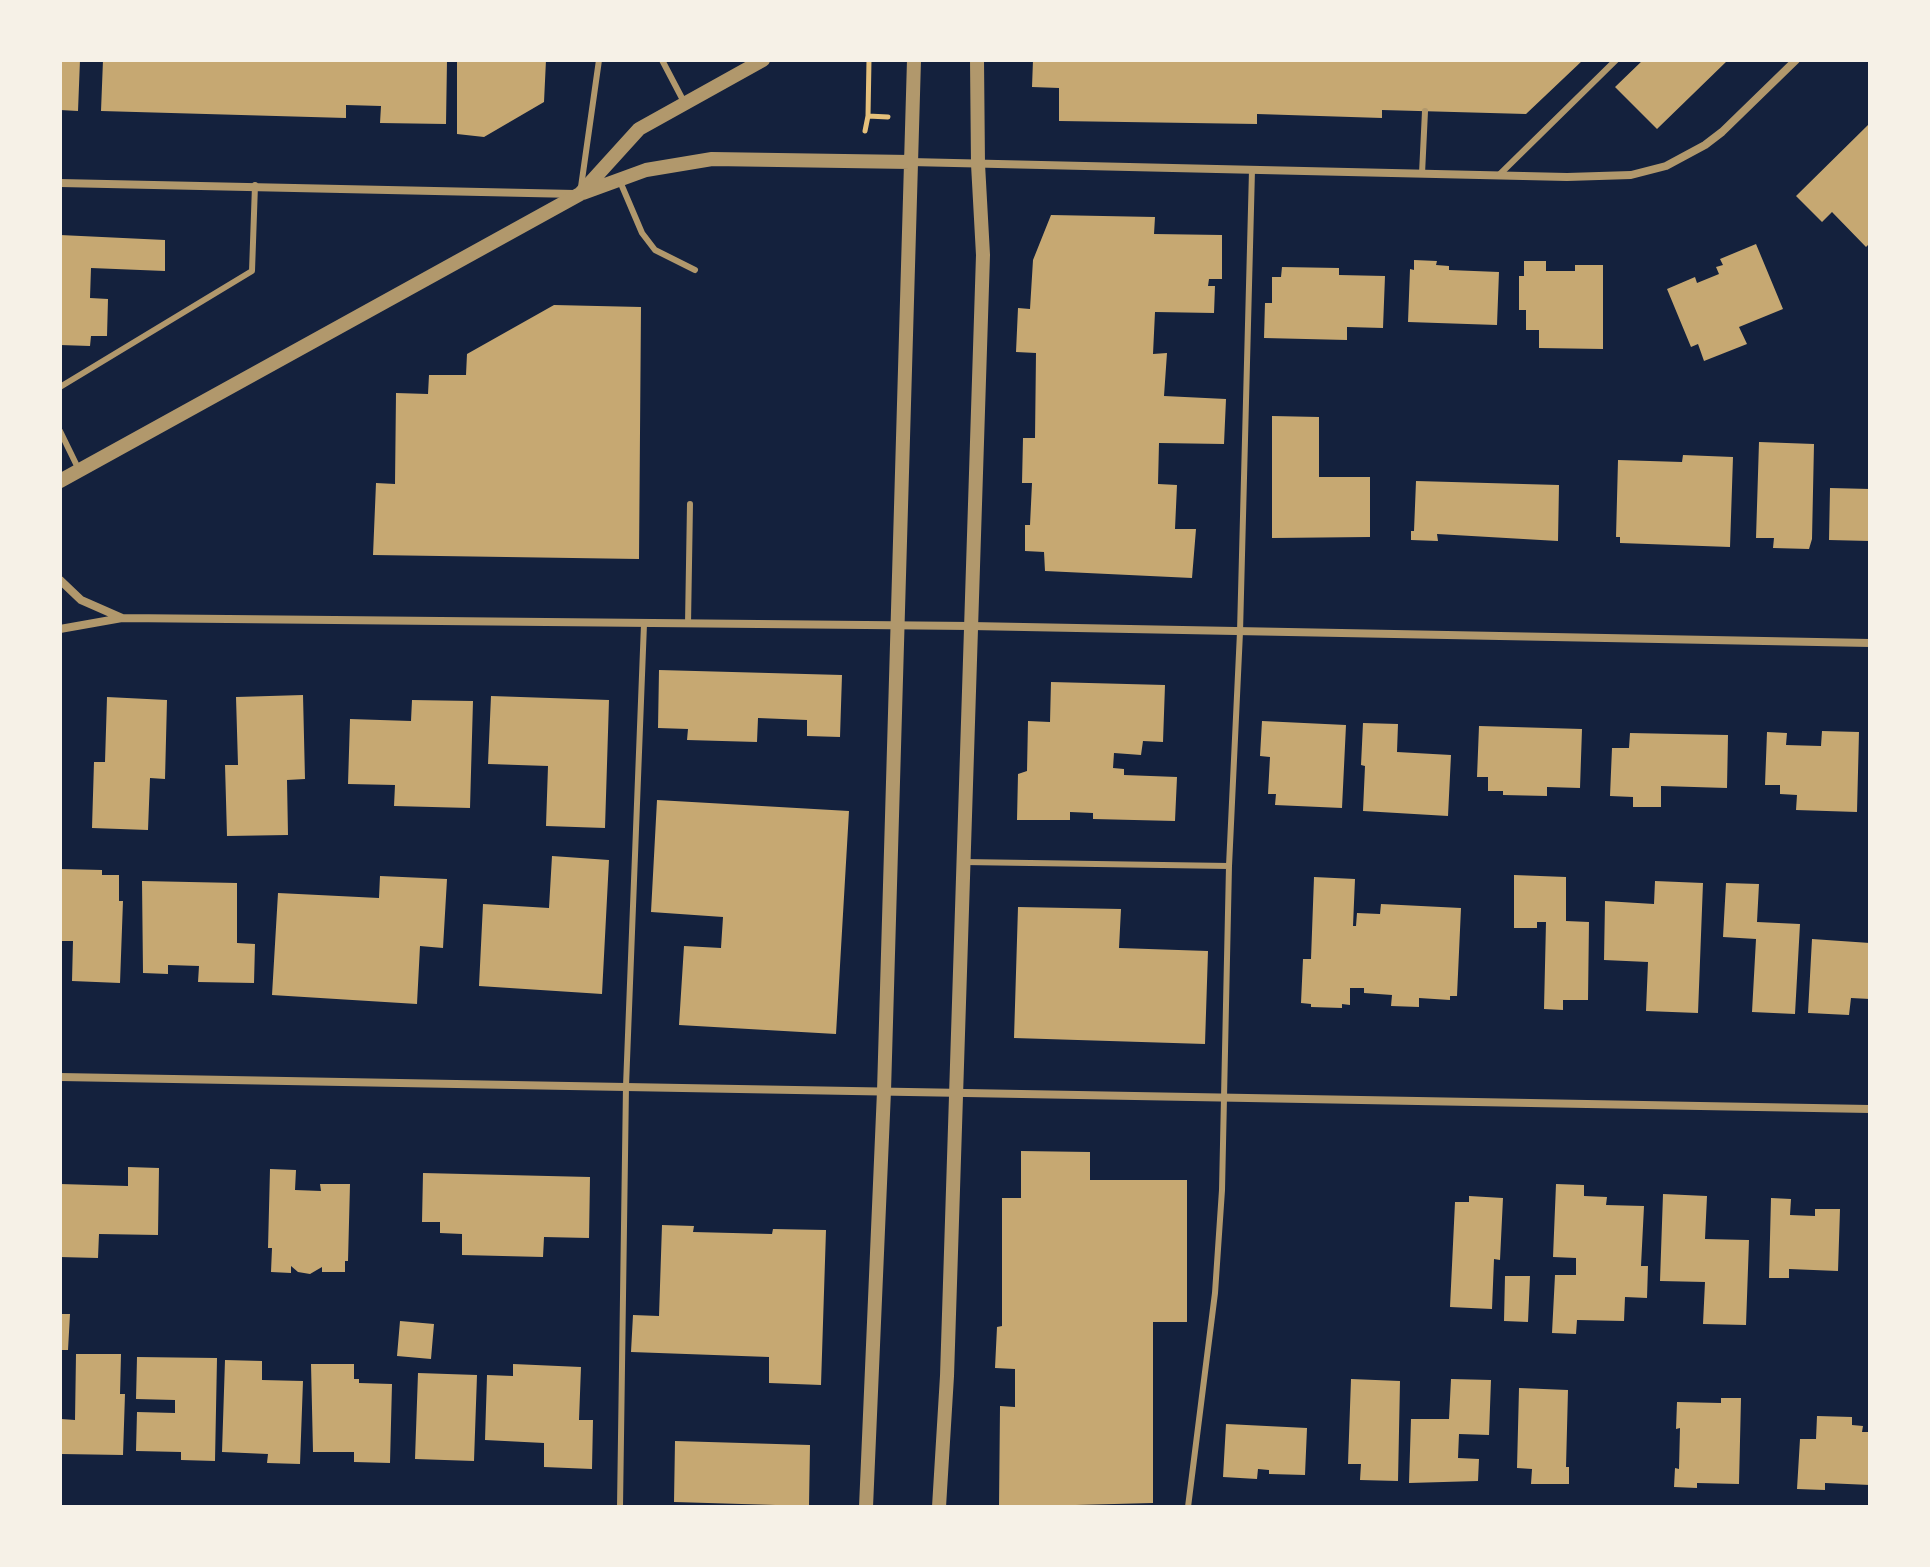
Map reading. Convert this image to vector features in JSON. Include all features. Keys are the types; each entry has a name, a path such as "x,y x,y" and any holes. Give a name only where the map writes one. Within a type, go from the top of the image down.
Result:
{"street":[{"path":"60,183 580,194 639,129 763,60"},
{"path":"866,1507 884,1091 914,60"},
{"path":"939,1507 947,1376 983,255 977,60"},
{"path":"60,481 580,194 667,166 712,159 1610,177 1666,166 1694,152 1722,132 1796,60"},
{"path":"60,580 81,600 122,618"},
{"path":"60,629 122,618 971,626 1870,643"},
{"path":"60,1077 1870,1109"}],"lane":[{"path":"580,194 599,60"},
{"path":"662,60 685,105"},
{"path":"1499,176 1616,60"},
{"path":"1422,174 1425,111"},
{"path":"1188,1507 1215,1293 1222,1190 1229,866 1240,632 1252,170"},
{"path":"619,179 642,233 655,250 695,270"},
{"path":"60,387 252,271 255,185"},
{"path":"60,431 79,470"},
{"path":"688,624 690,504"},
{"path":"620,1507 626,1086 644,624"},
{"path":"964,862 1229,866"}],"path":[{"path":"865,131 869,60"},
{"path":"868,116 889,117"}],"building":[{"path":"60,60 80,60 78,111 60,110"},
{"path":"103,60 447,60 446,124 380,123 381,106 346,105 346,118 101,111"},
{"path":"457,60 546,60 544,102 484,137 457,134"},
{"path":"1033,60 1583,60 1526,114 1382,110 1382,118 1257,114 1257,124 1059,121 1059,88 1032,87"},
{"path":"1643,60 1728,60 1657,129 1615,87"},
{"path":"1868,125 1870,243 1866,247 1832,212 1822,222 1796,196"},
{"path":"1051,215 1155,217 1154,234 1222,235 1222,279 1209,279 1208,286 1215,286 1214,313 1155,312 1153,354 1167,353 1164,396 1226,399 1224,444 1159,443 1158,484 1177,485 1175,529 1196,529 1192,578 1045,571 1044,552 1025,551 1025,525 1030,525 1032,483 1022,483 1023,438 1035,438 1036,353 1016,352 1018,308 1030,309 1033,260"},
{"path":"60,235 165,240 165,271 91,268 90,298 108,299 107,336 91,336 90,346 60,345"},
{"path":"1756,244 1783,309 1739,327 1747,344 1704,361 1698,344 1691,347 1667,289 1695,277 1697,283 1719,274 1716,267 1723,265 1720,259"},
{"path":"1414,260 1437,261 1436,265 1449,266 1449,270 1499,272 1497,325 1408,322 1410,269 1414,270"},
{"path":"1524,261 1546,261 1546,271 1575,271 1575,265 1603,265 1603,349 1539,348 1539,330 1526,330 1526,310 1519,310 1519,276 1524,276"},
{"path":"1282,267 1339,268 1339,275 1385,276 1383,328 1347,327 1347,340 1264,338 1265,303 1272,303 1272,277 1281,277"},
{"path":"554,305 641,307 639,559 373,555 376,483 395,484 396,393 428,394 429,375 466,375 467,354"},
{"path":"1272,416 1319,417 1319,477 1370,477 1370,537 1272,538"},
{"path":"1759,442 1814,444 1812,539 1809,549 1773,548 1774,538 1756,538"},
{"path":"1683,455 1733,457 1730,547 1620,543 1620,537 1616,537 1618,460 1682,462"},
{"path":"1416,481 1559,485 1558,541 1437,534 1438,541 1411,540"},
{"path":"1830,488 1870,489 1870,541 1829,540"},
{"path":"659,670 842,675 840,737 807,736 807,720 758,718 757,742 687,740 688,729 658,728"},
{"path":"1051,682 1165,685 1163,742 1143,741 1141,755 1114,753 1113,768 1124,769 1124,775 1177,777 1175,821 1093,819 1093,813 1070,812 1070,820 1017,820 1018,774 1027,771 1028,721 1050,722"},
{"path":"303,695 305,779 287,780 288,835 227,836 225,765 238,765 236,697"},
{"path":"491,696 609,700 605,828 546,826 548,766 488,764"},
{"path":"107,697 167,700 165,779 150,778 148,830 92,828 94,762 105,762"},
{"path":"412,700 473,701 470,808 394,806 395,785 348,784 350,719 411,721"},
{"path":"1262,721 1346,725 1342,808 1275,805 1276,794 1268,794 1270,757 1260,756"},
{"path":"1363,723 1398,724 1397,752 1451,755 1448,816 1363,811"},
{"path":"1479,726 1582,729 1580,788 1547,787 1547,796 1503,795 1503,791 1488,791 1488,777 1477,777"},
{"path":"1822,731 1859,732 1857,812 1796,810 1797,795 1780,794 1780,785 1765,785 1767,732 1787,733 1786,745 1821,746"},
{"path":"1630,733 1728,735 1727,788 1661,786 1661,807 1633,807 1633,797 1610,796 1612,748 1629,748"},
{"path":"657,800 849,811 836,1034 679,1025 684,946 721,948 723,917 651,912"},
{"path":"552,856 609,860 602,994 479,986 483,904 549,908"},
{"path":"60,869 102,870 102,875 119,875 119,901 123,901 120,983 72,981 73,941 60,941"},
{"path":"1514,875 1566,877 1566,921 1589,922 1588,1000 1563,1000 1563,1010 1544,1009 1546,922 1537,922 1537,928 1514,928"},
{"path":"380,876 447,879 443,948 420,946 417,1004 272,995 278,893 379,898"},
{"path":"1314,877 1355,879 1353,926 1356,926 1357,913 1380,914 1381,904 1461,908 1457,996 1450,996 1450,1000 1419,998 1419,1007 1391,1006 1392,995 1364,993 1364,988 1350,988 1350,1005 1342,1004 1342,1008 1311,1007 1311,1004 1301,1003 1303,959 1311,959"},
{"path":"142,881 237,883 237,943 255,944 254,983 198,982 199,966 168,965 168,974 143,973"},
{"path":"1655,881 1703,883 1698,1013 1646,1011 1648,962 1604,960 1605,901 1654,904"},
{"path":"1726,883 1759,884 1757,922 1800,924 1795,1014 1752,1012 1756,939 1723,937"},
{"path":"1018,907 1121,909 1119,948 1208,951 1205,1044 1014,1038"},
{"path":"1812,939 1870,943 1870,999 1851,998 1849,1015 1808,1013"},
{"path":"1021,1151 1090,1152 1090,1180 1187,1180 1187,1322 1153,1322 1153,1503 999,1507 1000,1406 1015,1407 1015,1369 995,1368 997,1327 1002,1326 1002,1198 1021,1198"},
{"path":"128,1167 159,1168 158,1235 99,1234 98,1258 60,1257 60,1184 128,1186"},
{"path":"270,1169 296,1170 295,1190 321,1191 320,1184 350,1184 345,1272 322,1272 322,1267 310,1274 298,1272 291,1266 291,1273 271,1272 272,1248 268,1248"},
{"path":"423,1173 590,1177 589,1238 544,1237 543,1257 462,1255 462,1234 440,1233 440,1222 422,1222"},
{"path":"1556,1184 1584,1185 1584,1196 1607,1197 1606,1205 1644,1206 1641,1266 1648,1266 1647,1298 1625,1297 1624,1321 1577,1320 1576,1334 1552,1333 1555,1275 1576,1275 1576,1258 1553,1257"},
{"path":"1663,1194 1707,1196 1705,1239 1749,1240 1746,1325 1703,1324 1705,1282 1660,1281"},
{"path":"1469,1196 1503,1198 1500,1260 1494,1259 1492,1309 1450,1307 1455,1202 1469,1202"},
{"path":"1771,1198 1791,1199 1790,1215 1815,1216 1815,1209 1840,1209 1838,1271 1789,1269 1789,1278 1769,1278"},
{"path":"662,1225 694,1226 693,1232 772,1234 773,1229 826,1230 821,1385 769,1383 769,1357 631,1352 633,1315 659,1316"},
{"path":"1505,1276 1530,1276 1528,1322 1504,1321"},
{"path":"60,1314 70,1314 68,1350 60,1350"},
{"path":"400,1321 434,1324 431,1359 397,1356"},
{"path":"76,1354 121,1354 120,1394 125,1394 123,1455 61,1454 61,1419 75,1420"},
{"path":"137,1357 217,1358 215,1461 181,1460 181,1452 136,1451 137,1412 175,1413 175,1400 136,1399"},
{"path":"225,1360 262,1361 262,1380 303,1381 300,1464 267,1463 268,1454 222,1452"},
{"path":"311,1364 354,1364 354,1379 359,1379 359,1383 392,1384 390,1463 354,1462 354,1452 313,1452"},
{"path":"513,1364 581,1367 579,1420 593,1420 592,1469 544,1467 544,1443 485,1440 487,1375 513,1376"},
{"path":"418,1373 477,1375 474,1461 415,1459"},
{"path":"1351,1379 1400,1381 1398,1481 1360,1480 1361,1464 1348,1464"},
{"path":"1451,1379 1491,1380 1489,1435 1459,1434 1458,1458 1479,1459 1478,1481 1409,1483 1411,1419 1449,1419"},
{"path":"1519,1388 1568,1390 1566,1467 1569,1467 1569,1484 1531,1484 1532,1469 1517,1468"},
{"path":"1721,1398 1741,1398 1739,1484 1697,1483 1697,1488 1674,1487 1675,1468 1679,1469 1677,1402 1721,1403"},
{"path":"1817,1416 1852,1417 1852,1425 1863,1426 1862,1432 1870,1432 1870,1485 1825,1483 1825,1490 1797,1489 1800,1439 1816,1439"},
{"path":"1226,1424 1307,1428 1305,1475 1269,1474 1269,1470 1258,1469 1257,1479 1223,1477"},
{"path":"675,1441 810,1445 809,1506 674,1502"}]}
